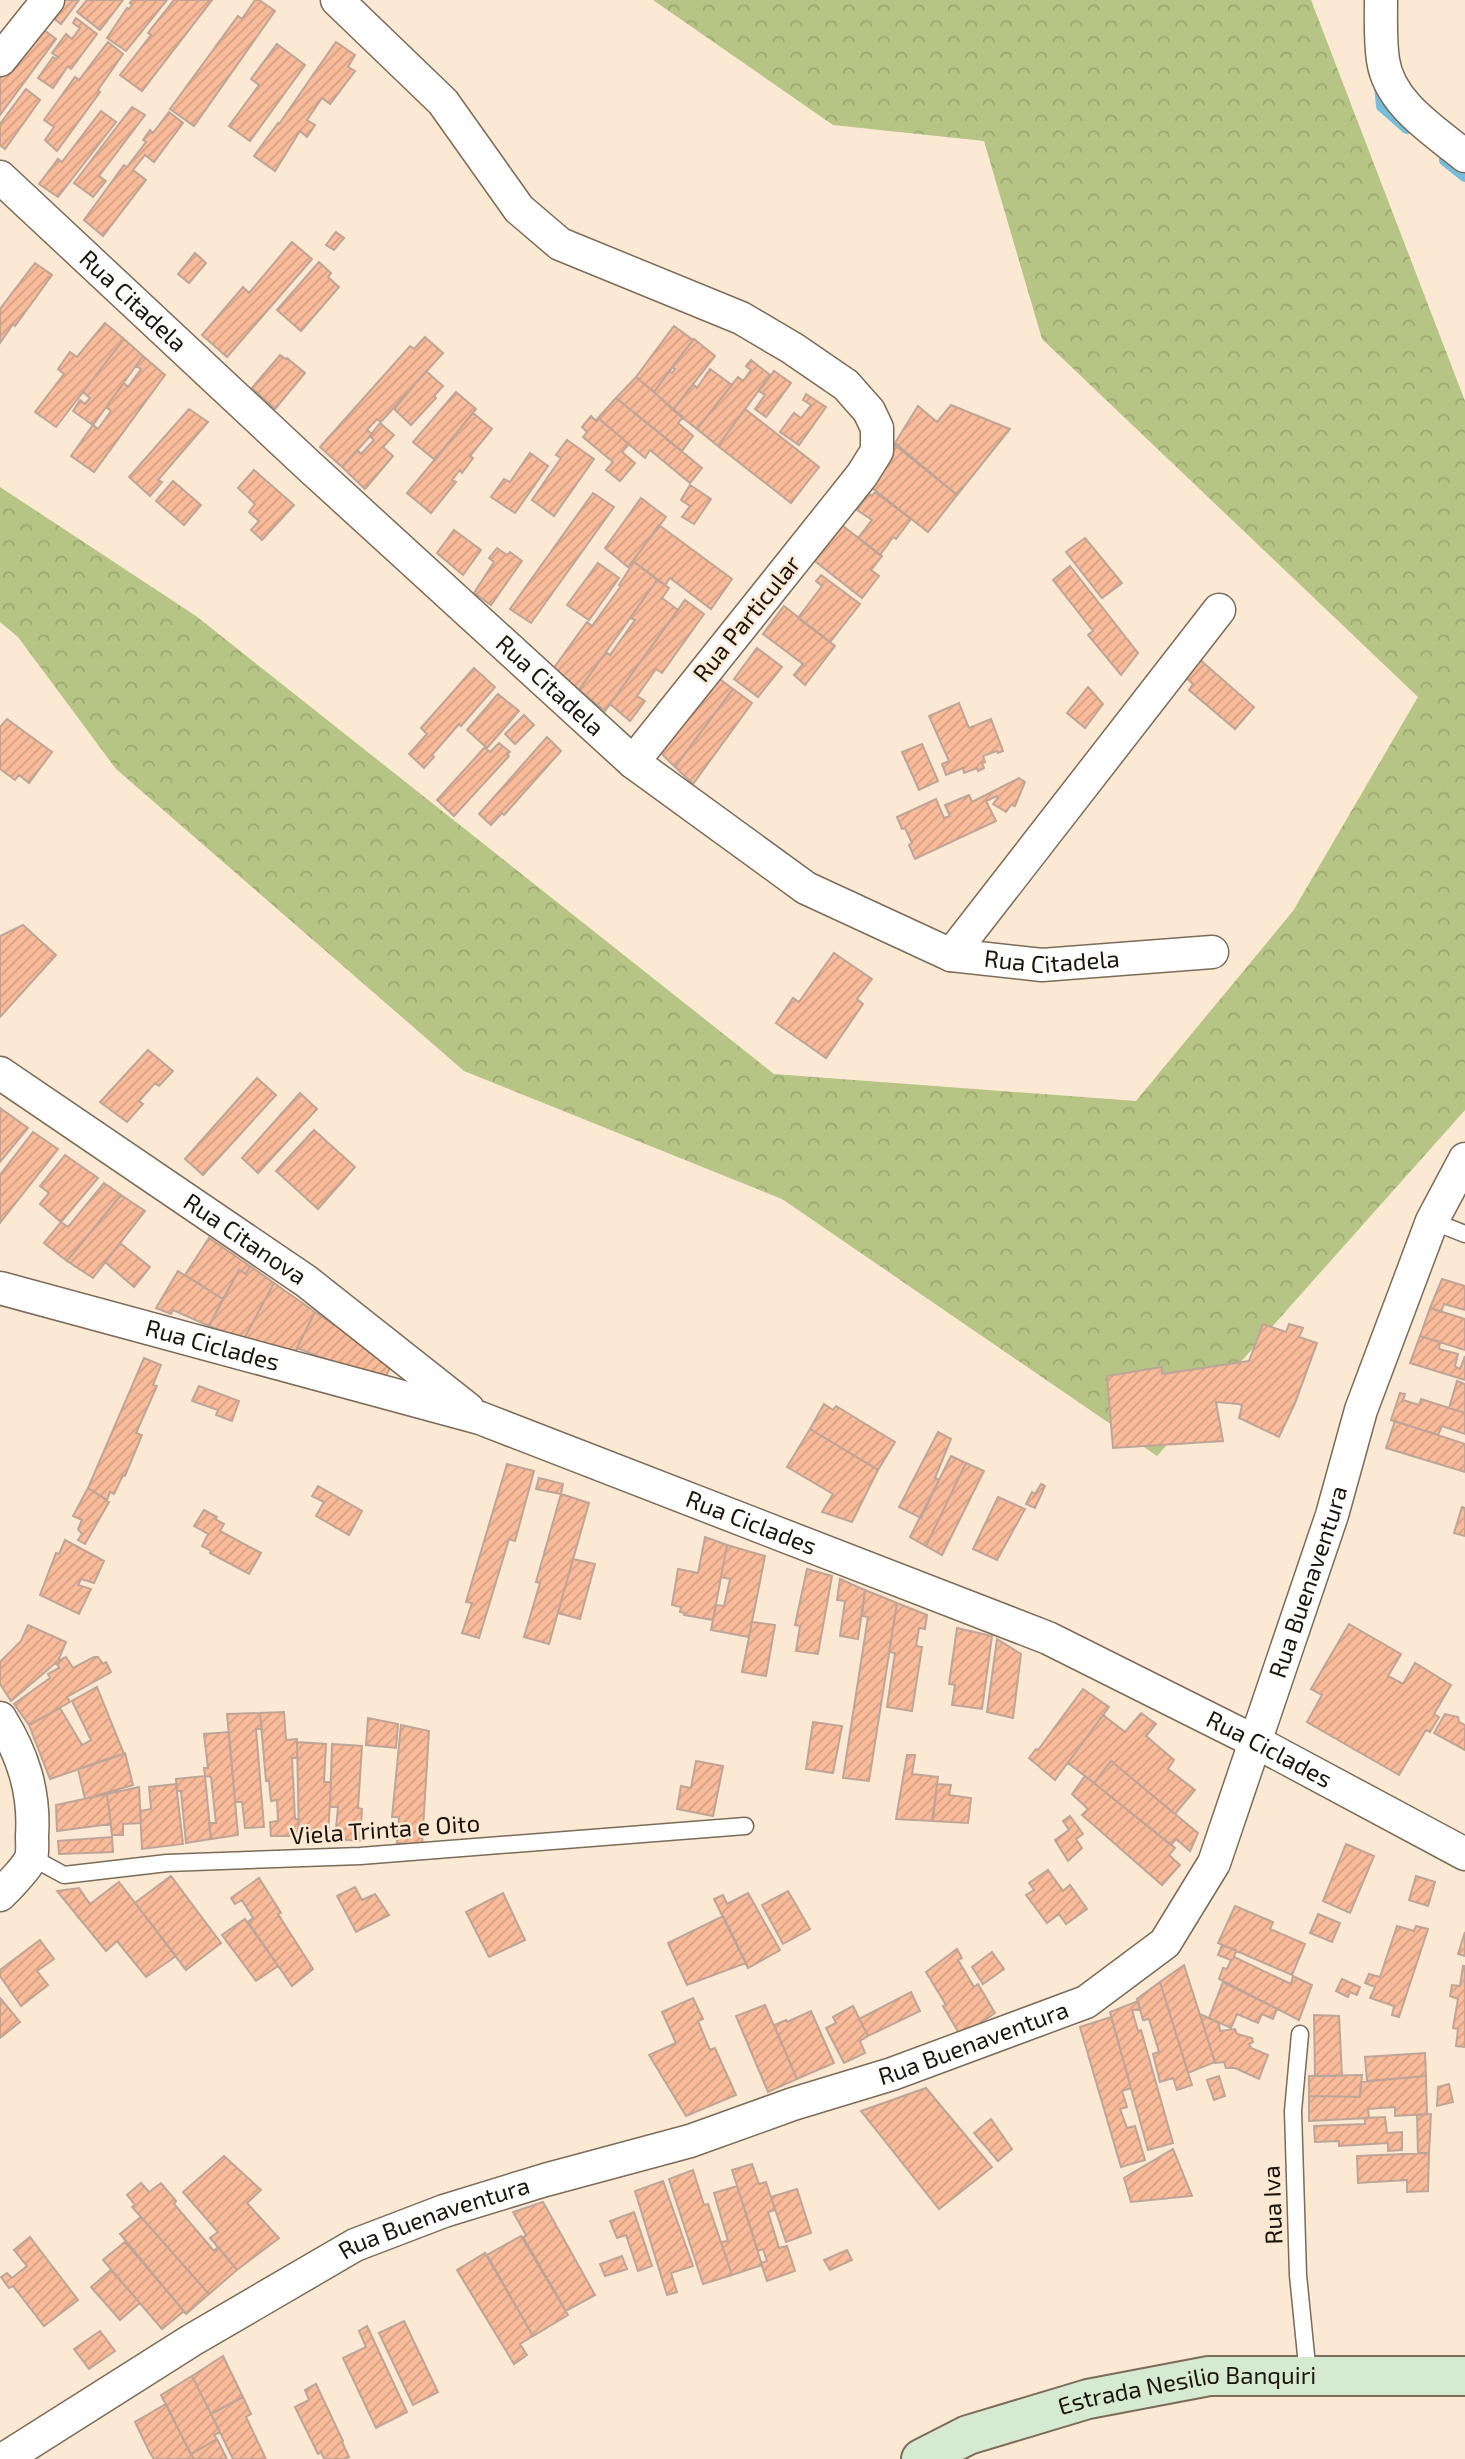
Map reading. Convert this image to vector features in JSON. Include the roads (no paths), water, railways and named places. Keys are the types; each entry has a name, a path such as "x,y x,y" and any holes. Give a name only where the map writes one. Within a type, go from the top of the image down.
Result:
{"street":[{"path":"0,60 47,0"},
{"name":"Rua Particular","path":"337,0 443,102 519,209 560,244 741,317 846,385 869,411 877,428 877,451 862,475 633,762"},
{"path":"1381,0 1383,61 1391,87 1417,117 1465,156"},
{"name":"Rua Citadela","path":"0,177 308,465 633,762 806,888 951,955 1042,965 1212,952"},
{"path":"951,955 1219,610"},
{"name":"Rua Citanova","path":"0,1073 306,1281 480,1418"},
{"name":"Rua Buenaventura","path":"4,2459 192,2340 355,2245 444,2211 545,2180 690,2141 793,2104 891,2074 1086,2002 1165,1943 1214,1863 1332,1515 1360,1410 1432,1221 1465,1159"},
{"name":"Rua Ciclades","path":"0,1288 480,1418 1048,1638 1256,1742 1465,1854"},
{"path":"0,1718 16,1744 24,1765 30,1789 33,1824 31,1857 0,1895"},
{"name":"Estrada Nesilio Banquiri","path":"921,2459 968,2435 1088,2399 1209,2376 1465,2376"}],"lane":[{"path":"1432,1221 1465,1234"},
{"name":"Viela Trinta e Oito","path":"31,1857 64,1875 167,1864 360,1856 745,1826"},
{"name":"Rua Iva","path":"1300,2034 1293,2111 1298,2275 1308,2375"}],"waterway":[{"path":"1380,84 1382,106 1407,128"},
{"path":"1445,160 1465,176"}]}
